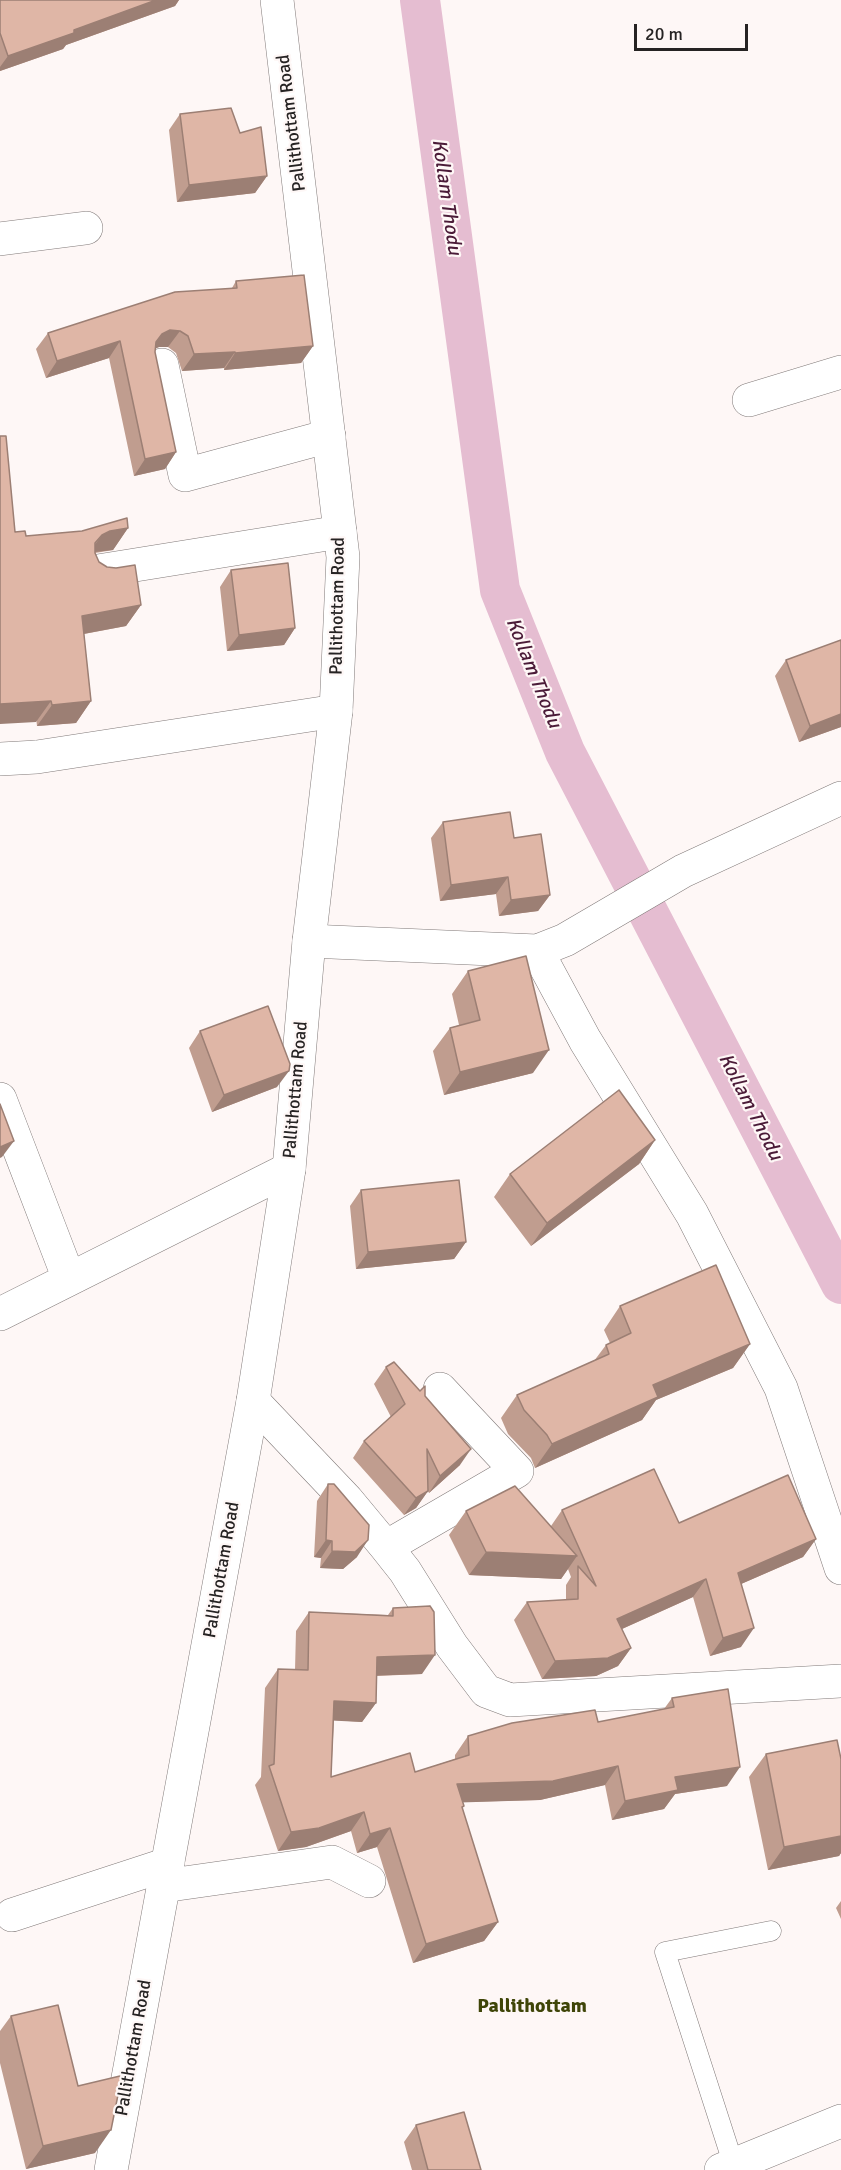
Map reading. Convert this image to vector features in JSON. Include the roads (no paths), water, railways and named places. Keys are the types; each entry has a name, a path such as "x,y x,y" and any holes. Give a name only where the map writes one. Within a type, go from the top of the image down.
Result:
{"street":[{"name":"Pallithottam Road","path":"111,2170 253,1401 289,1169 309,941 336,711 343,557 278,0"},
{"path":"0,239 86,228"},
{"path":"162,365 185,475 329,436"},
{"path":"749,400 841,372"},
{"path":"98,571 340,532"},
{"path":"0,759 37,757 336,711"},
{"path":"309,941 551,946 683,871 841,798"},
{"path":"551,946 585,1040 692,1214 781,1388 841,1568"},
{"path":"0,1099 69,1279"},
{"path":"0,1314 289,1169"},
{"path":"386,1547 517,1472 440,1389"},
{"path":"253,1401 347,1500 386,1547 405,1571 452,1647 486,1691 510,1700 841,1681"},
{"path":"12,1915 166,1875 332,1863 369,1881"},
{"path":"728,2168 841,2121"}],"lane":[{"path":"728,2168 665,1952 771,1930"}],"waterway":[{"name":"Kollam Thodu","path":"420,0 500,590 565,752 841,1284"}],"district":[{"name":"Pallithottam","path":"532,2007"}]}
